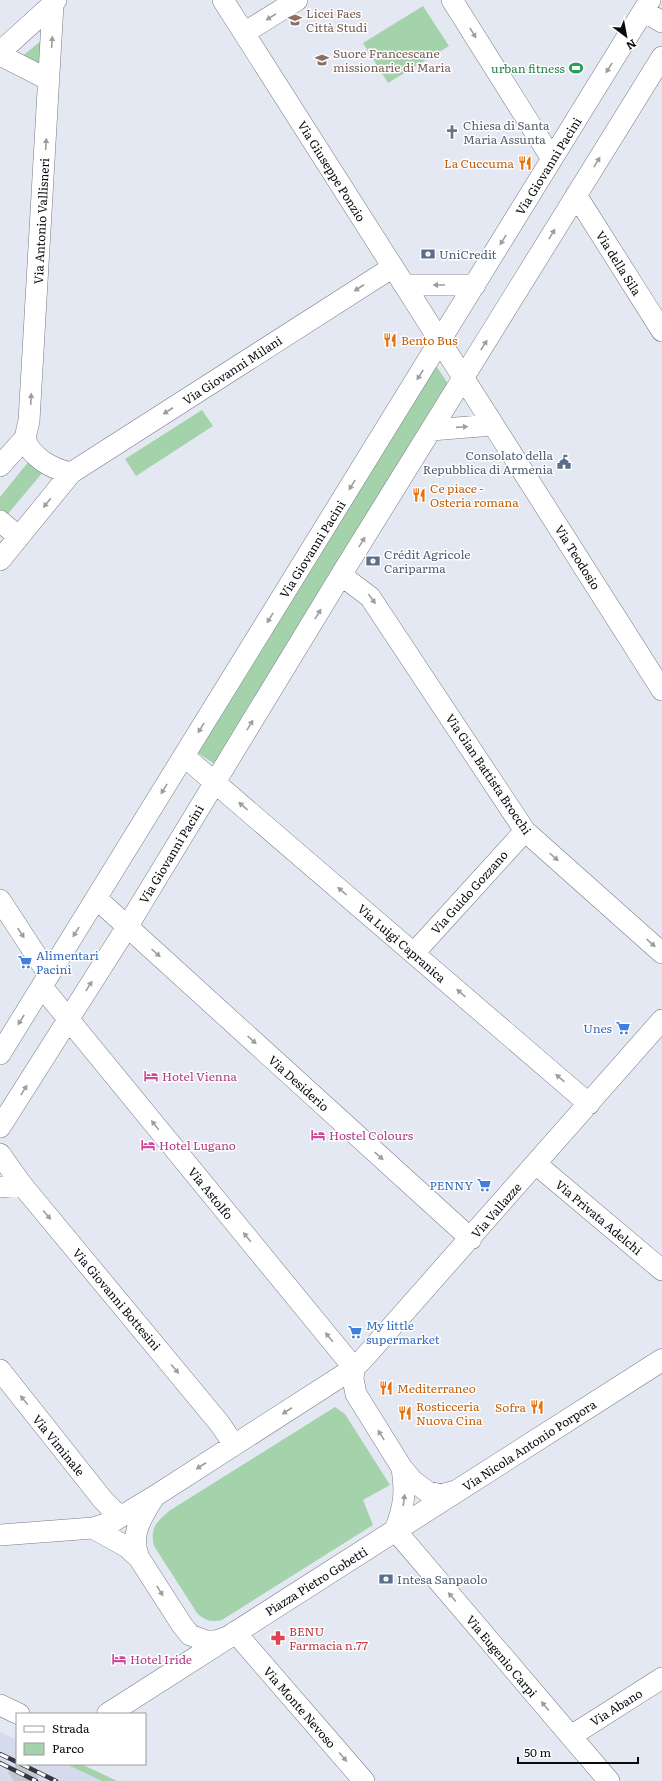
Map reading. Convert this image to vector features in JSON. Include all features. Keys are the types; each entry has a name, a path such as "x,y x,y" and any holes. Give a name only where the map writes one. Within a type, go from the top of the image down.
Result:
{"main road":[{"name":"Via Nicola Antonio Porpora","path":"396,1530 662,1360"},
{"name":"Piazza Pietro Gobetti","path":"230,1635 396,1530"},
{"path":"110,1713 230,1635"}],"street":[{"name":"Via Giuseppe Ponzio","path":"223,0 440,342"},
{"path":"244,33 297,0"},
{"path":"452,0 552,158"},
{"path":"49,80 0,54 55,2"},
{"name":"Via Antonio Vallisneri","path":"25,438 30,417 49,80 55,2"},
{"name":"Via Giovanni Pacini","path":"0,1054 647,5 662,22"},
{"name":"Via Giovanni Pacini","path":"0,1127 127,927 341,575 662,57"},
{"name":"Via della Sila","path":"576,195 662,331"},
{"name":"Via Giovanni Milani","path":"0,560 71,473 393,267"},
{"path":"404,285 475,285"},
{"path":"440,342 463,378"},
{"name":"Via Teodosio","path":"463,378 662,690"},
{"path":"431,430 493,425"},
{"path":"0,466 25,438"},
{"path":"25,438 27,446 34,454 57,469 71,473"},
{"path":"0,521 19,537"},
{"name":"Via Gian Battista Brocchi","path":"341,575 370,596 525,831 662,953"},
{"path":"184,756 215,782"},
{"name":"Via Luigi Capranica","path":"215,782 589,1104"},
{"name":"Via Guido Gozzano","path":"414,953 525,831"},
{"path":"97,899 127,927"},
{"path":"0,900 68,1019"},
{"name":"Via Desiderio","path":"127,927 470,1239"},
{"name":"Via Astolfo","path":"68,1019 354,1368"},
{"name":"Via Vallazze","path":"320,1389 354,1368 364,1358 662,1020"},
{"name":"Via Giovanni Bottesini","path":"0,1154 22,1185 220,1424 234,1445"},
{"name":"Via Privata Adelchi","path":"536,1164 662,1270"},
{"path":"0,1187 22,1185"},
{"path":"354,1368 353,1379 359,1398 402,1468 413,1481 428,1492 441,1494 456,1491"},
{"name":"Via Viminale","path":"0,1370 116,1511"},
{"path":"320,1389 335,1388 359,1398"},
{"name":"Piazza Pietro Gobetti","path":"93,1528 112,1522 116,1511 155,1496 320,1389"},
{"path":"396,1530 405,1499 405,1485 402,1468"},
{"name":"Piazza Pietro Gobetti","path":"155,1496 146,1511 135,1538 139,1558 190,1635 201,1640 216,1641 230,1635"},
{"path":"0,1535 93,1528"},
{"name":"Piazza Pietro Gobetti","path":"93,1528 121,1543 139,1558"},
{"name":"Via Eugenio Carpi","path":"396,1530 609,1781"},
{"name":"Piazza Pietro Gobetti","path":"174,1672 181,1664 186,1653 187,1640 182,1625"},
{"name":"Via Monte Nevoso","path":"230,1635 364,1781"},
{"name":"Via Abano","path":"571,1736 662,1678"},
{"path":"0,1705 17,1713"}],"shaded area":[{"path":"0,1732 16,1740 16,1765 83,1765 117,1781 0,1781"}],"green space":[{"path":"423,6 449,46 388,83 363,43"},
{"path":"47,36 45,71 20,58"},
{"path":"434,363 449,385 216,765 195,751"},
{"path":"202,410 213,426 136,476 125,459"},
{"path":"29,461 55,477 53,480 43,472 7,515 0,511 0,497"},
{"path":"335,1407 345,1414 390,1485 363,1500 373,1525 222,1620 211,1621 203,1618 197,1613 154,1546 153,1534 157,1522 169,1511"},
{"path":"83,1765 117,1781 102,1781 70,1766"}],"tunnel":[{"path":"14,1781 37,1765"}],"railway":[{"path":"0,1754 16,1762"},
{"path":"0,1763 36,1781"},
{"path":"23,1765 56,1781"}],"place":[{"name":"Licei Faes Città Studi","path":"295,20"},
{"name":"Suore Francescane missionarie di Maria","path":"322,60"},
{"name":"urban fitness","path":"576,68"},
{"name":"Chiesa di Santa Maria Assunta","path":"452,132"},
{"name":"La Cuccuma","path":"525,163"},
{"name":"UniCredit","path":"428,254"},
{"name":"Bento Bus","path":"390,340"},
{"name":"Consolato della Repubblica di Armenia","path":"564,462"},
{"name":"Ce piace - Osteria romana","path":"419,495"},
{"name":"Crédit Agricole Cariparma","path":"373,561"},
{"name":"Alimentari Pacini","path":"25,962"},
{"name":"Unes","path":"623,1028"},
{"name":"Hotel Vienna","path":"151,1076"},
{"name":"Hostel Colours","path":"318,1135"},
{"name":"Hotel Lugano","path":"148,1145"},
{"name":"PENNY","path":"484,1185"},
{"name":"My little supermarket","path":"355,1332"},
{"name":"Mediterraneo","path":"386,1388"},
{"name":"Sofra","path":"537,1407"},
{"name":"Rosticceria Nuova Cina","path":"405,1413"},
{"name":"Intesa Sanpaolo","path":"386,1579"},
{"name":"BENU Farmacia n.77","path":"278,1638"},
{"name":"Hotel Iride","path":"119,1659"}]}
